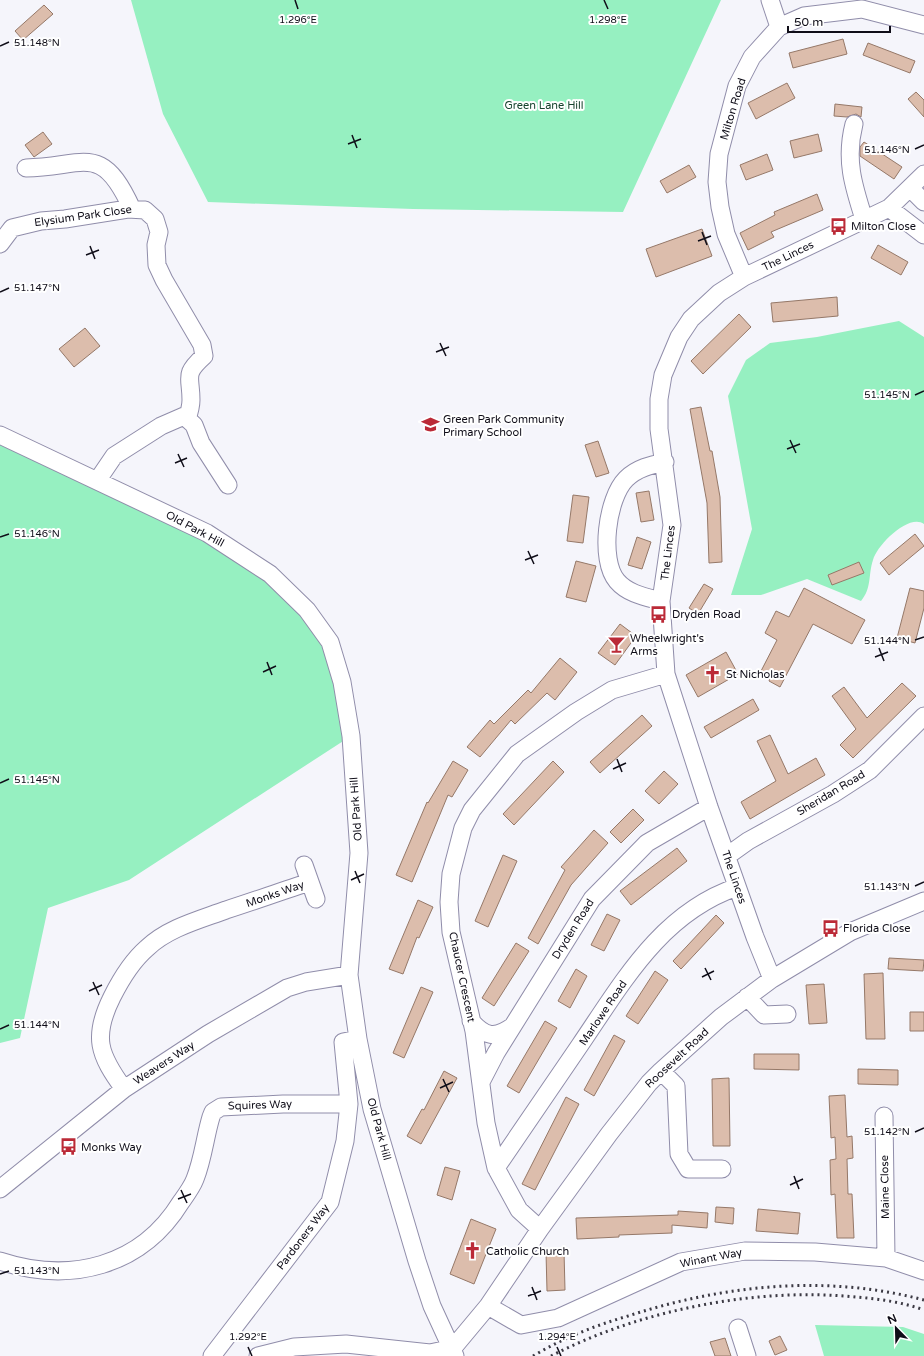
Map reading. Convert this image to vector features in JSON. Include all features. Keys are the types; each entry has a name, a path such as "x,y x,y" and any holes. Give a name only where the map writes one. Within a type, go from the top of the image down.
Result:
{"street":[{"path":"770,0 779,27"},
{"name":"Milton Road","path":"744,277 726,234 720,207 718,182 719,154 737,86 752,58 779,27 804,16 862,9 924,25"},
{"path":"854,124 849,143 852,184 864,219"},
{"path":"26,168 86,161 101,166 112,174 122,187 132,209"},
{"name":"The Linces","path":"772,978 755,938 709,807 666,674 661,602 672,525 665,462 659,429 659,400 663,375 679,337 691,319 719,293 744,277 889,208 924,174"},
{"path":"910,189 924,202"},
{"path":"889,208 924,235"},
{"name":"Elysium Park Close","path":"0,244 12,228 41,221 132,209 145,210 155,219 159,232 156,245 157,265 164,280 202,345 204,356 192,368 189,380 191,401 187,419"},
{"path":"97,481 114,456 161,426 184,416 194,425 201,443 228,485"},
{"name":"Old Park Hill","path":"0,436 207,533 270,574 307,610 330,642 342,682 351,736 359,853 349,975 358,1040 372,1109 416,1261 432,1306 454,1352"},
{"path":"661,602 634,593 617,581 610,570 608,534 610,514 617,495 626,480 648,465 665,462"},
{"name":"Chaucer Crescent","path":"540,1229 519,1210 496,1168 486,1123 482,1080 471,1021 451,932 449,902 451,874 463,828 472,810 517,754 576,712 612,690 666,674"},
{"name":"Sheridan Road","path":"727,856 748,841 833,794 870,770 924,716"},
{"name":"Dryden Road","path":"482,1080 513,1026 592,899 647,843 709,807"},
{"name":"Monks Way","path":"304,865 316,899"},
{"name":"Monks Way","path":"124,1089 104,1059 100,1044 100,1033 107,1007 120,981 143,952 167,934 190,923 310,882"},
{"name":"Marlowe Road","path":"496,1168 623,983 652,944 685,913 718,893 737,886"},
{"name":"Roosevelt Road","path":"454,1352 488,1306 540,1229 648,1083 721,1017 772,978 850,932 924,901"},
{"name":"Weavers Way","path":"1,1186 124,1089 208,1034 287,988 306,982 349,975"},
{"path":"747,997 764,1014 787,1014"},
{"path":"471,1021 480,1031 494,1035 505,1032 513,1026"},
{"name":"Pardoners Way","path":"212,1356 330,1202 345,1141 349,1104 342,1042 358,1040"},
{"path":"662,1071 676,1086 679,1154 688,1168 722,1169"},
{"name":"Squires Way","path":"0,1261 27,1268 54,1272 98,1266 126,1256 152,1237 174,1213 195,1180 211,1117 213,1112 220,1107 283,1104 349,1104"},
{"name":"Maine Close","path":"884,1116 886,1258"},
{"name":"Winant Way","path":"488,1306 521,1325 558,1318 681,1262 745,1251 815,1252 886,1258 924,1271"},
{"path":"738,1328 747,1356"},
{"path":"258,1356 294,1347 346,1344 430,1353 454,1352"}],"green space":[{"name":"Green Lane Hill","path":"131,0 721,0 623,212 413,209 208,202 163,114"},
{"path":"899,321 924,337 924,524 918,522 910,523 902,527 894,532 881,546 873,560 867,591 861,601 807,579 761,595 731,595 752,529 728,396 746,360 770,343 817,337"},
{"path":"0,435 270,574 330,642 351,736 129,880 48,908 20,1038 0,1043"},
{"path":"815,1325 903,1327 924,1334 924,1356 824,1356"}],"building":[{"path":"44,5 53,14 23,40 15,31"},
{"path":"843,39 847,54 793,68 789,53"},
{"path":"868,43 915,61 910,73 863,55"},
{"path":"787,83 795,98 756,119 748,103"},
{"path":"916,92 924,100 924,117 908,99"},
{"path":"835,104 862,107 861,117 856,114 847,117 834,116"},
{"path":"43,132 52,144 34,157 25,145"},
{"path":"818,134 822,151 794,158 790,141"},
{"path":"864,142 902,167 894,179 860,156 860,147"},
{"path":"767,154 773,170 746,180 740,165"},
{"path":"689,165 696,177 667,193 660,181"},
{"path":"817,194 823,210 771,232 774,237 748,250 740,233 775,215 774,212"},
{"path":"702,229 712,256 656,277 646,249"},
{"path":"878,245 908,262 901,275 871,258"},
{"path":"837,297 838,316 773,322 771,303"},
{"path":"739,314 751,327 703,374 691,361"},
{"path":"85,328 100,346 74,367 59,349"},
{"path":"701,407 710,451 712,451 720,497 722,562 709,563 707,503 690,409"},
{"path":"598,441 609,473 596,477 585,445"},
{"path":"649,491 654,520 641,522 636,493"},
{"path":"573,495 589,497 583,543 567,541"},
{"path":"915,534 924,546 889,575 880,563"},
{"path":"637,537 651,542 642,569 628,565"},
{"path":"576,561 596,566 586,602 566,597"},
{"path":"859,562 864,573 832,585 828,575"},
{"path":"704,584 713,589 698,614 689,608"},
{"path":"804,588 865,620 852,644 813,624 780,687 769,681 770,678 760,673 777,640 765,633 776,611 789,617"},
{"path":"910,588 924,591 924,608 915,643 897,638"},
{"name":"Wheelwright's Arms","path":"620,624 636,636 615,665 598,653"},
{"name":"St Nicholas","path":"726,652 738,674 698,697 686,675"},
{"path":"560,658 577,672 555,700 547,693 515,724 511,720 480,757 467,747 490,720 494,724 528,690 531,693"},
{"path":"902,683 916,696 853,758 840,745 856,729 832,696 844,687 867,718"},
{"path":"753,699 759,710 711,738 704,727"},
{"path":"642,715 652,726 600,773 590,762"},
{"path":"770,735 788,774 816,758 825,775 750,819 741,802 776,781 757,741"},
{"path":"453,761 468,770 452,797 448,795 412,882 396,875 427,802 428,803"},
{"path":"553,761 564,772 514,825 503,814"},
{"path":"664,771 678,784 659,804 645,791"},
{"path":"633,809 644,820 621,843 610,832"},
{"path":"594,830 608,843 571,885 538,944 528,938 565,870 561,867"},
{"path":"677,848 687,861 631,905 620,891"},
{"path":"503,855 517,861 488,927 475,921"},
{"path":"418,900 433,907 419,938 417,937 403,974 389,969"},
{"path":"607,914 620,920 604,951 591,945"},
{"path":"716,915 724,923 681,969 673,961"},
{"path":"516,943 529,951 494,1006 482,998"},
{"path":"889,958 924,960 923,971 888,969"},
{"path":"576,969 587,976 570,1008 558,1001"},
{"path":"655,971 668,980 638,1024 626,1016"},
{"path":"883,973 885,1039 866,1039 864,974"},
{"path":"824,984 827,1023 809,1024 806,985"},
{"path":"421,987 433,992 404,1058 393,1053"},
{"path":"910,1012 924,1012 924,1031 910,1031"},
{"path":"545,1021 557,1028 519,1093 507,1086"},
{"path":"614,1035 625,1041 594,1096 584,1090"},
{"path":"754,1054 799,1054 799,1070 754,1069"},
{"path":"858,1069 898,1070 898,1085 858,1084"},
{"path":"444,1071 457,1078 421,1144 407,1136 422,1109 424,1110"},
{"path":"729,1078 730,1146 713,1146 712,1079"},
{"path":"845,1095 847,1137 852,1136 853,1158 847,1159 848,1194 852,1194 854,1238 837,1238 835,1194 831,1195 830,1160 836,1159 835,1137 831,1138 829,1096"},
{"path":"566,1097 579,1104 535,1190 522,1184"},
{"path":"445,1167 460,1171 452,1200 437,1195"},
{"path":"716,1207 734,1208 733,1224 715,1222"},
{"path":"758,1209 800,1213 798,1234 756,1231"},
{"path":"678,1211 708,1213 707,1228 672,1225 672,1233 619,1235 619,1237 577,1239 576,1218 678,1215"},
{"name":"Catholic Church","path":"471,1219 496,1229 474,1284 450,1274"},
{"path":"564,1251 565,1290 547,1291 546,1252"},
{"path":"780,1336 787,1350 775,1355 769,1341"},
{"path":"725,1338 731,1356 715,1356 710,1342"}],"railway":[{"path":"533,1356 567,1338 615,1320 664,1305 738,1290 812,1285 850,1287 887,1292 924,1300"},
{"path":"551,1356 622,1326 660,1314 739,1299 818,1295 856,1297 890,1301 924,1310"}],"place":[{"name":"Milton Close","path":"838,226"},
{"name":"Green Park Community Primary School","path":"430,425"},
{"name":"Dryden Road","path":"659,614"},
{"name":"Wheelwright's Arms","path":"617,644"},
{"name":"St Nicholas","path":"713,674"},
{"name":"Florida Close","path":"830,928"},
{"name":"Monks Way","path":"68,1147"},
{"name":"Catholic Church","path":"473,1251"}]}
